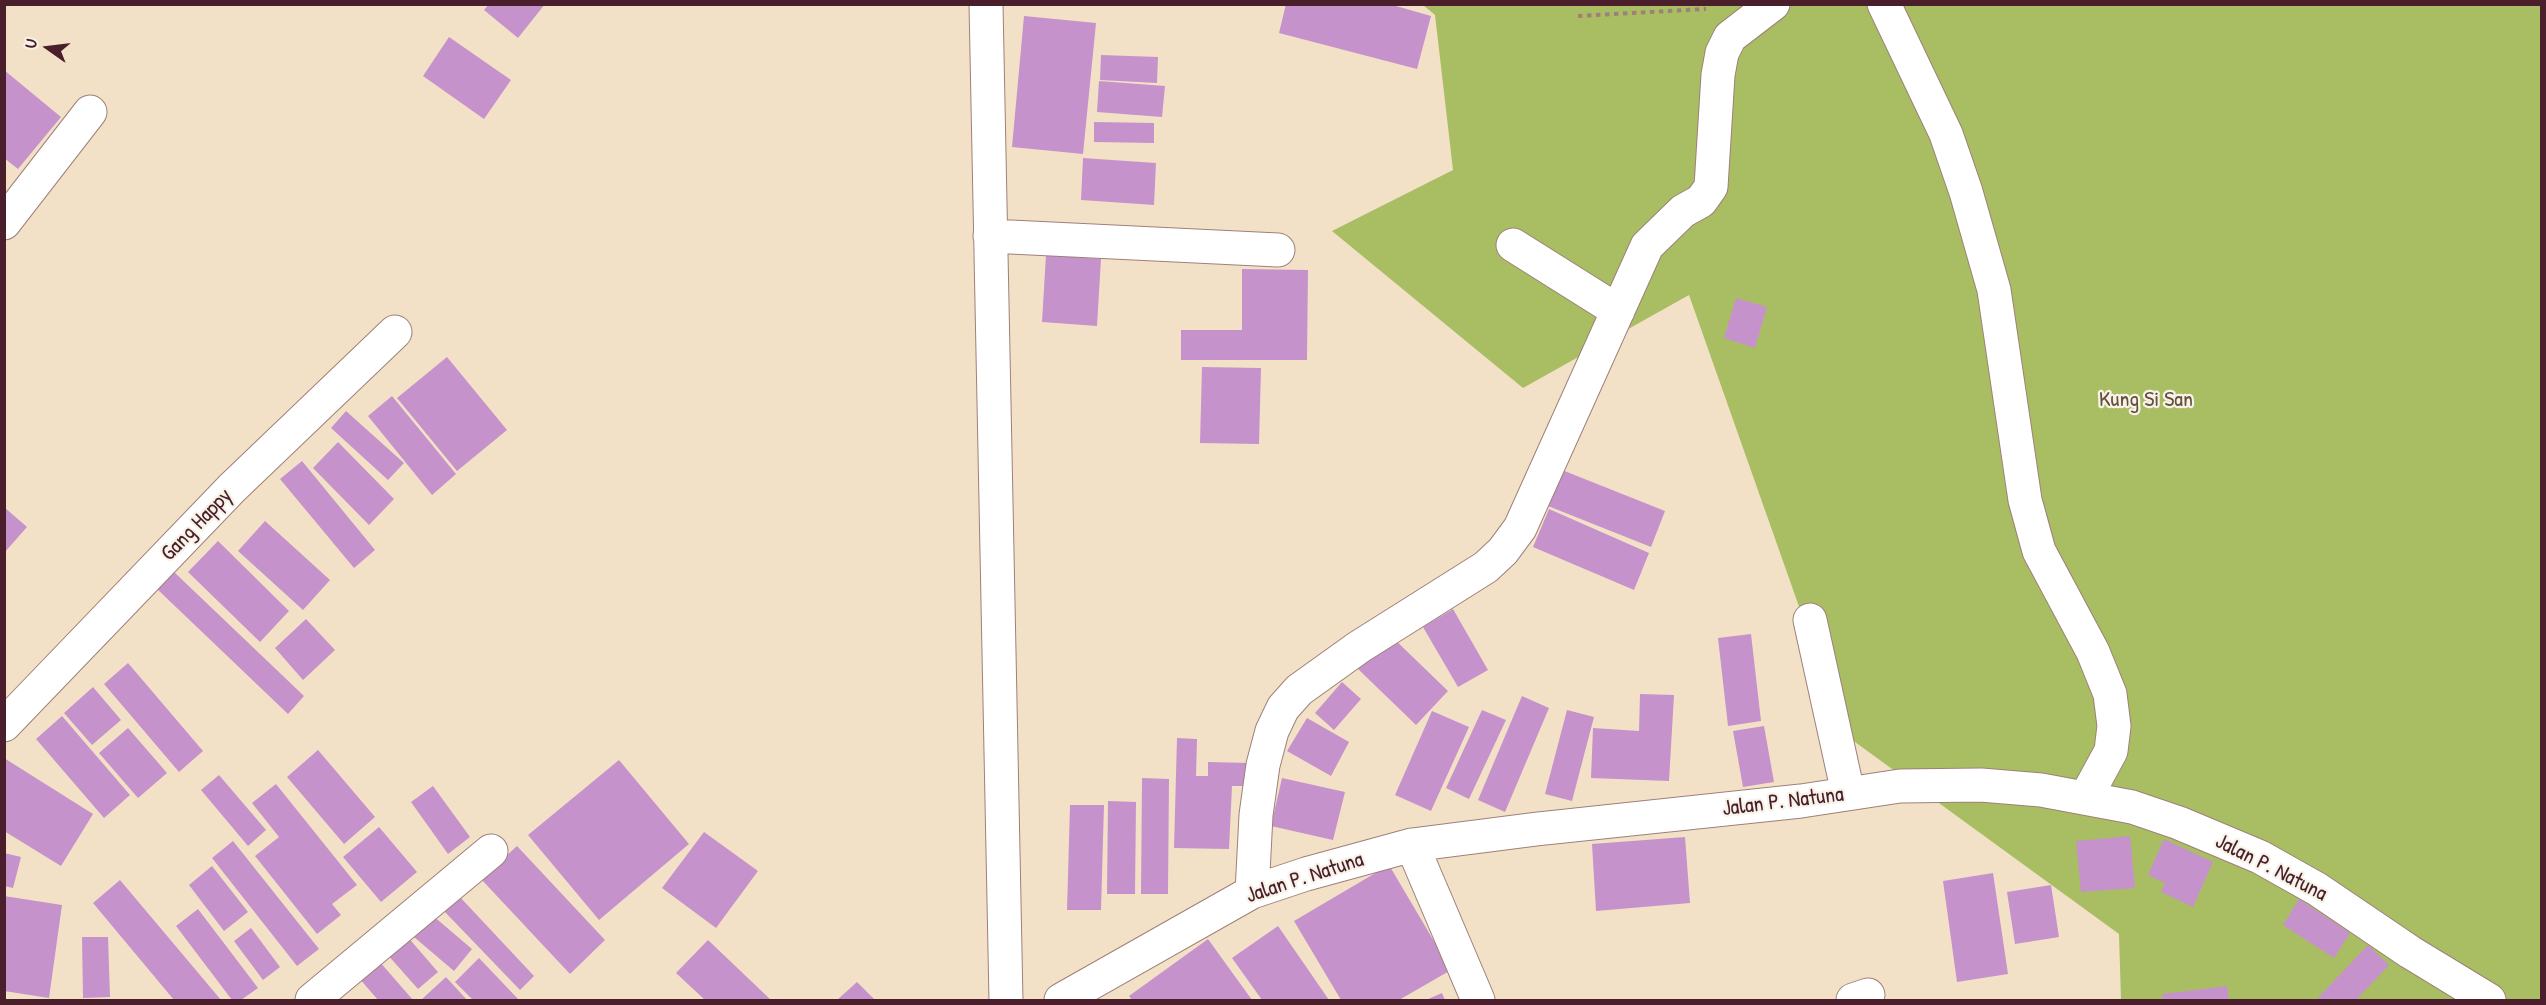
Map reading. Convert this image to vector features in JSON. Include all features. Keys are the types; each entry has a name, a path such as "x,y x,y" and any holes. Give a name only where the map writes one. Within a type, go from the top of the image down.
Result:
{"street":[{"path":"986,4 1006,1000"},
{"path":"1252,892 1256,815 1263,765 1272,731 1283,708 1299,690 1359,647 1486,567 1503,552 1520,528 1647,246 1683,211 1701,201 1711,187 1718,75 1722,54 1730,37 1773,4"},
{"path":"1884,4 1946,134 1966,192 1994,290 2025,500 2039,551 2092,652 2110,694 2114,726 2111,751 2086,797"},
{"path":"4,223 90,112"},
{"path":"990,236 1278,249"},
{"path":"1513,245 1618,311"},
{"name":"Gang Happy","path":"4,725 232,488 395,332"},
{"path":"1810,620 1848,793"},
{"name":"Jalan P. Natuna","path":"1061,1000 1252,892 1306,874 1412,845 1537,829 1802,801 1900,786 1981,785 2041,790 2086,797 2132,807 2180,823 2260,857 2317,889 2410,952 2489,1000"},
{"path":"1412,845 1478,1000"},
{"path":"312,1000 491,851"}],"path":[{"path":"1578,16 1714,9"}],"green space":[{"name":"Kung Si San","path":"1423,5 2541,5 2541,1000 2121,1000 2119,934 1844,734 1689,295 1523,388 1332,231 1453,170 1435,15"}],"building":[{"path":"489,4 545,4 518,38 484,10"},
{"path":"1286,4 1389,4 1431,16 1417,69 1279,33"},
{"path":"1024,16 1096,23 1083,154 1012,147"},
{"path":"449,37 511,80 484,119 423,76"},
{"path":"1101,55 1158,57 1157,83 1100,80"},
{"path":"4,70 61,117 18,169 4,158"},
{"path":"1099,81 1165,86 1162,117 1097,112"},
{"path":"1094,122 1154,123 1154,143 1094,142"},
{"path":"1083,158 1156,163 1154,205 1081,200"},
{"path":"1046,255 1101,259 1097,326 1042,322"},
{"path":"1242,269 1308,270 1307,360 1181,360 1181,330 1242,330"},
{"path":"1736,298 1767,307 1755,348 1724,338"},
{"path":"447,357 507,430 457,471 397,398"},
{"path":"1202,367 1261,368 1259,444 1200,443"},
{"path":"392,396 456,474 432,495 368,416"},
{"path":"346,411 404,463 388,480 331,428"},
{"path":"338,442 394,499 369,525 313,468"},
{"path":"302,461 375,550 354,568 280,479"},
{"path":"1562,470 1665,511 1651,547 1548,506"},
{"path":"4,507 27,527 4,553"},
{"path":"1549,509 1649,553 1634,590 1533,547"},
{"path":"265,521 330,580 303,610 238,551"},
{"path":"218,541 289,611 260,642 188,572"},
{"path":"173,571 304,696 288,714 156,588"},
{"path":"1453,609 1488,670 1458,687 1423,627"},
{"path":"306,619 335,650 303,680 275,648"},
{"path":"1389,634 1448,691 1416,725 1357,668"},
{"path":"1751,634 1761,721 1728,726 1718,638"},
{"path":"128,663 203,751 179,772 104,684"},
{"path":"1342,682 1361,699 1334,730 1315,713"},
{"path":"93,687 121,720 92,745 64,713"},
{"path":"1640,694 1674,695 1669,781 1591,778 1593,728 1639,731"},
{"path":"1522,696 1549,708 1505,812 1478,800"},
{"path":"1482,710 1506,720 1469,799 1446,788"},
{"path":"1567,710 1594,717 1572,801 1545,794"},
{"path":"1432,711 1469,727 1431,811 1395,795"},
{"path":"62,716 130,795 104,818 36,739"},
{"path":"1307,718 1349,742 1331,776 1287,751"},
{"path":"1764,726 1774,782 1743,787 1733,731"},
{"path":"128,728 167,773 138,798 99,753"},
{"path":"1177,738 1197,739 1196,776 1208,776 1208,762 1250,763 1250,786 1232,786 1229,849 1174,848"},
{"path":"318,750 375,817 344,844 287,777"},
{"path":"4,758 93,814 61,866 4,831"},
{"path":"619,760 689,844 599,920 528,835"},
{"path":"219,775 266,830 248,846 201,790"},
{"path":"1142,778 1169,779 1168,894 1141,894"},
{"path":"1282,778 1345,792 1333,840 1271,826"},
{"path":"276,784 357,885 332,904 341,915 317,934 255,856 279,837 252,803"},
{"path":"433,786 470,837 448,854 411,802"},
{"path":"1108,801 1136,802 1135,894 1107,894"},
{"path":"1070,805 1104,805 1101,910 1067,910"},
{"path":"379,827 417,872 381,902 343,857"},
{"path":"704,832 758,871 716,928 662,888"},
{"path":"2130,836 2135,888 2081,892 2076,841"},
{"path":"1685,837 1690,903 1596,911 1592,844"},
{"path":"2164,839 2213,862 2193,907 2161,892 2165,883 2148,875"},
{"path":"233,841 319,949 297,966 212,858"},
{"path":"517,846 605,940 570,974 481,879"},
{"path":"4,853 21,857 13,888 4,886"},
{"path":"1389,865 1451,970 1399,1000 1341,1000 1294,921"},
{"path":"212,866 248,912 224,931 189,885"},
{"path":"1993,873 2008,974 1957,982 1943,881"},
{"path":"120,880 221,1000 174,1000 93,903"},
{"path":"2051,885 2059,937 2015,944 2007,892"},
{"path":"4,896 62,905 49,998 4,991"},
{"path":"459,896 534,976 520,990 444,911"},
{"path":"2299,899 2350,933 2334,958 2283,925"},
{"path":"198,909 258,988 241,1000 232,1000 176,926"},
{"path":"432,915 472,949 454,971 414,937"},
{"path":"1278,926 1329,1000 1262,1000 1232,958"},
{"path":"251,928 280,967 263,980 234,941"},
{"path":"406,935 438,972 418,989 386,953"},
{"path":"82,937 108,937 110,997 83,998"},
{"path":"1208,939 1252,1000 1132,1000 1129,996"},
{"path":"708,940 771,1000 705,1000 676,973"},
{"path":"2368,945 2389,965 2356,1000 2316,1000"},
{"path":"479,958 519,1000 473,1000 455,982"},
{"path":"379,961 413,1000 378,1000 359,978"},
{"path":"446,977 467,1000 421,1000"},
{"path":"857,982 875,1000 837,1000"},
{"path":"2227,986 2229,1000 2163,1000 2162,994"},
{"path":"1442,993 1445,1000 1426,1000"}]}
